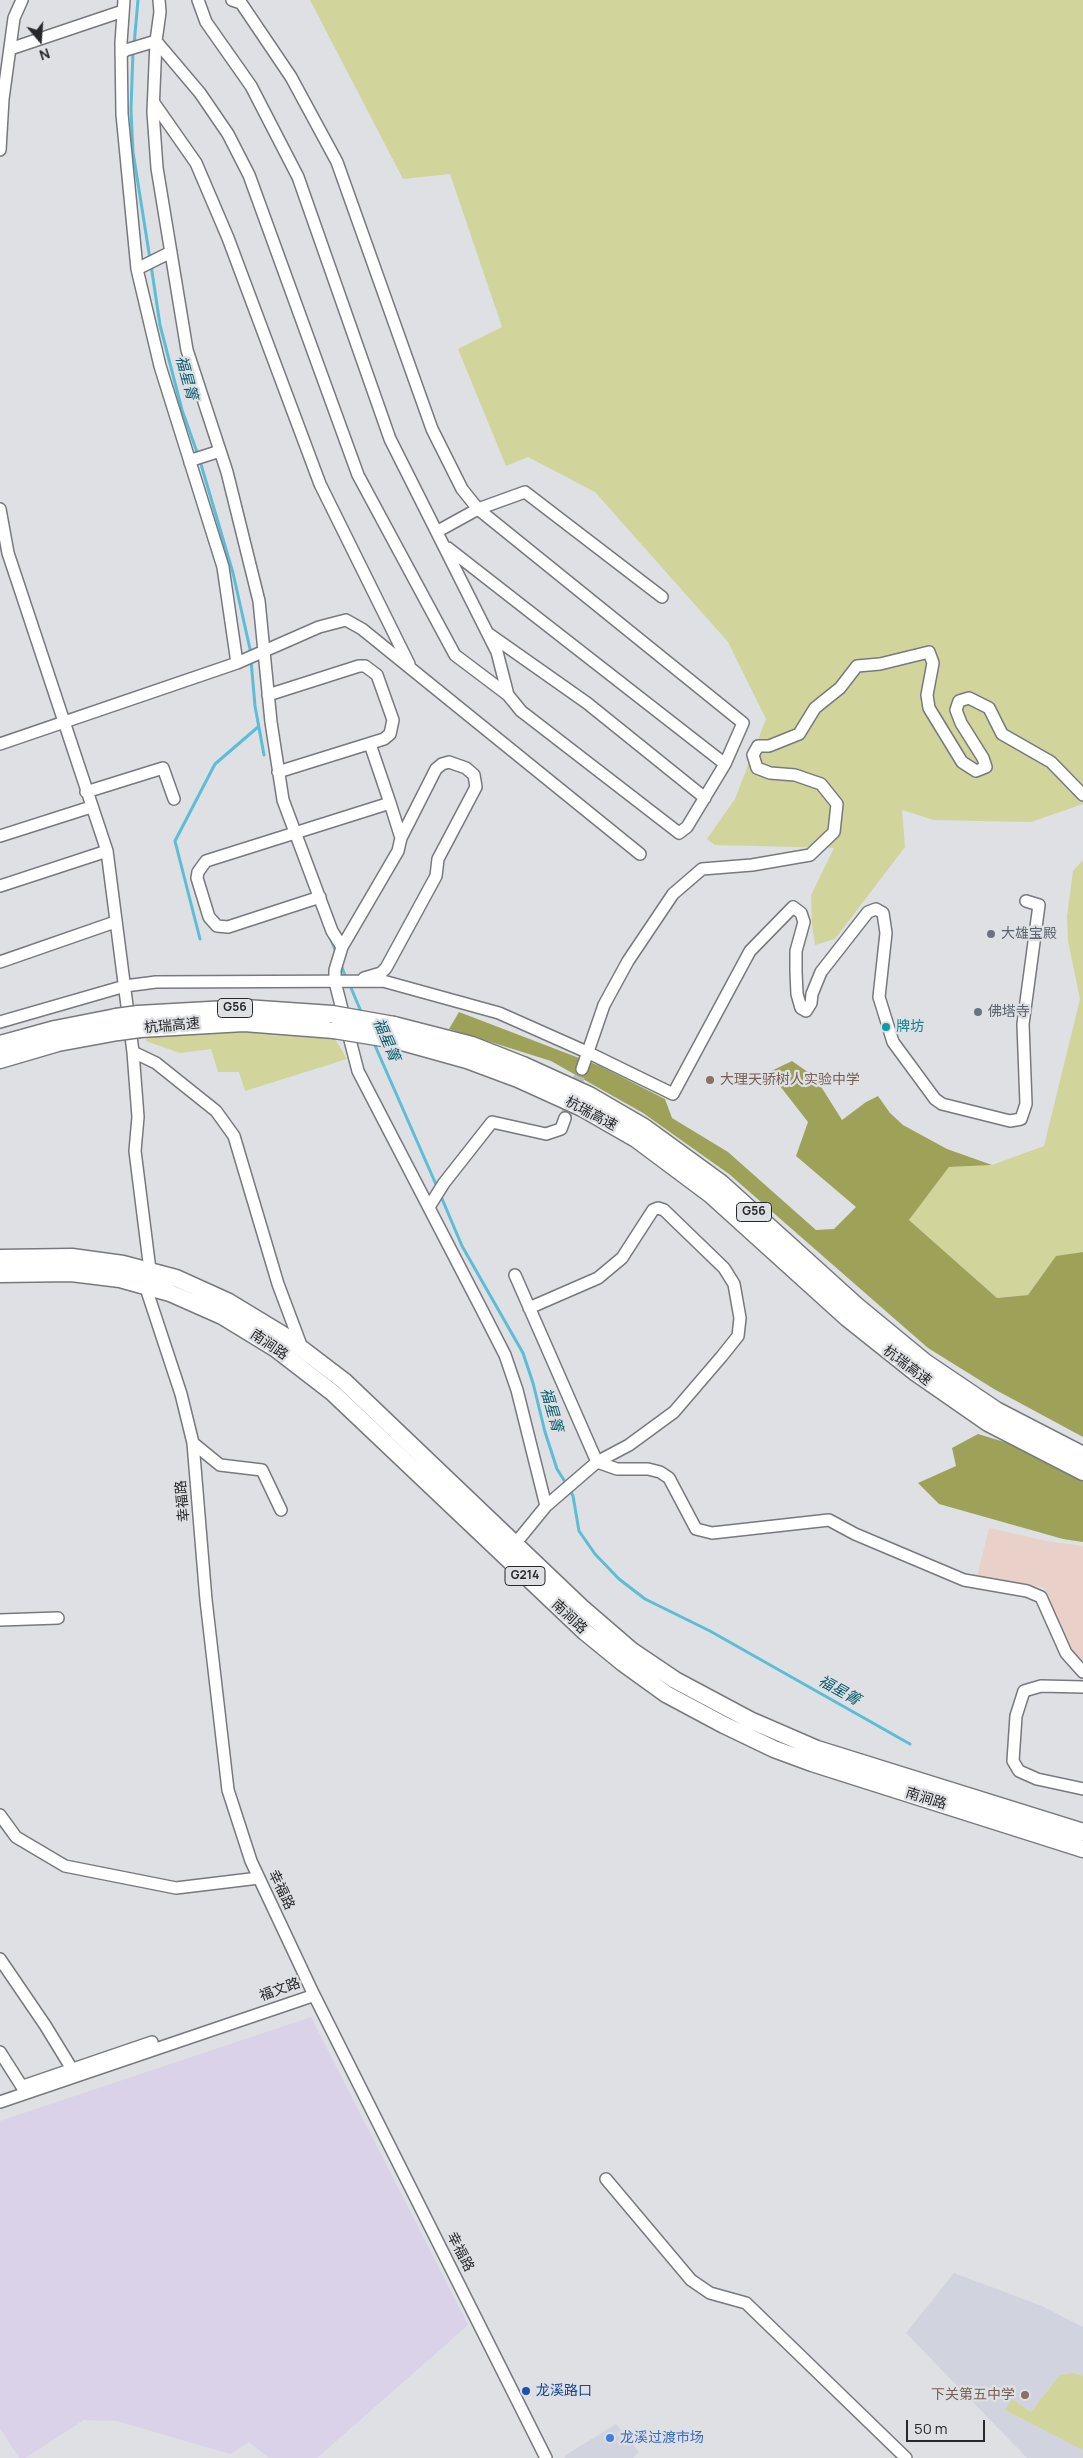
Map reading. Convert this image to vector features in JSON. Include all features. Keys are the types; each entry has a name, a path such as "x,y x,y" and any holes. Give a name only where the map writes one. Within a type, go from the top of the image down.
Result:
{"highway":[{"name":"杭瑞高速","path":"0,1044 55,1029 117,1025 139,1021 333,1022 395,1032 444,1036 507,1058 589,1095 644,1126 714,1177 857,1306 925,1362 1002,1413 1083,1455"},
{"name":"杭瑞高速","path":"0,1060 117,1025"},
{"name":"杭瑞高速","path":"395,1032 518,1079 582,1108 636,1139 711,1195 852,1322 916,1374 988,1422 1083,1472"},
{"name":"南涧路","path":"0,1258 72,1257 123,1264 170,1293 222,1316 276,1349 357,1415 509,1550 632,1651 665,1674 712,1702 781,1735 817,1749 1083,1832"},
{"name":"南涧路","path":"0,1274 71,1273 112,1278 148,1278 202,1289 229,1302 302,1348 374,1409 610,1654 656,1687 705,1716 774,1749 812,1763 1083,1849"}],"street":[{"path":"0,150 3,99 14,18 22,0"},
{"path":"159,0 160,12 156,41 154,103 156,168 187,350 220,451 259,601 261,651 283,800 332,930 342,947"},
{"path":"198,0 206,22 251,86 298,176 390,439 446,546 497,652 508,695"},
{"path":"156,41 200,93 228,134 249,175 358,475 455,655 508,695 521,711 679,833 687,827 725,764 743,723 478,509 462,489 432,429 337,162 291,77 241,3 232,0"},
{"path":"10,49 123,6 122,114 140,266 160,366 223,568 240,661"},
{"path":"124,52 156,41"},
{"path":"154,103 196,163 228,238 320,484 412,669"},
{"path":"140,266 171,252"},
{"path":"191,462 220,451"},
{"path":"438,531 478,509 525,492 662,597"},
{"name":"幸福路","path":"0,509 8,553 107,851 133,1052 138,1117 135,1151 148,1278 194,1443 206,1600 228,1790 259,1878 313,1993 546,2458"},
{"path":"446,546 725,764"},
{"path":"0,744 240,661 319,627 346,620 362,628 640,854"},
{"path":"488,633 587,703 705,798"},
{"path":"582,1070 604,1005 628,961 673,894 702,869 752,865 810,855 834,832 837,804 821,784 795,775 770,773 757,768 753,755 758,746 770,746 799,734 815,708 840,688 857,666 880,664 929,652 933,663 927,695 929,708 962,762 976,771 986,767 983,758 961,723 956,710 959,701 969,698 988,708 1002,734 1051,762 1083,795"},
{"path":"268,695 359,666 370,668 377,675 394,724 388,736 370,744 278,772"},
{"path":"370,744 401,838"},
{"path":"358,980 381,972 386,968 436,876 438,859 476,787 474,775 466,768 453,762 442,764 436,769 401,838 398,851 342,947 335,970 358,1070 432,1203 505,1356 532,1444 546,1506"},
{"path":"86,792 163,768 174,799"},
{"path":"320,897 228,927 217,926 209,917 197,878 202,864 390,803"},
{"path":"0,836 91,807"},
{"path":"0,886 107,851"},
{"path":"0,1022 125,986 156,982 211,980 338,982 358,980 401,985 499,1013 589,1053 673,1094 750,950 793,907 801,912 804,922 796,951 796,972 797,994 801,1008 806,1011 811,1003 812,994 821,972 868,912 876,910 883,913 886,933 879,997 893,1042 935,1099 942,1104 1010,1121 1021,1119 1026,1104 1023,1024 1039,905 1026,901"},
{"path":"0,962 115,922"},
{"path":"133,1052 156,1063 216,1111 234,1136 278,1284 302,1348"},
{"path":"432,1203 444,1183 492,1122 546,1134 561,1129 565,1118"},
{"path":"509,1550 546,1506 562,1491 597,1462 629,1445 674,1412 738,1336 740,1318 734,1284 724,1268 664,1210 658,1208 653,1210 622,1258 598,1278 529,1308"},
{"path":"515,1275 597,1462 617,1469 648,1469 660,1472 669,1478 696,1529 712,1533 829,1520 855,1534 964,1580 1027,1591 1041,1597 1066,1653 1083,1672"},
{"path":"194,1443 220,1465 262,1470 281,1510"},
{"path":"0,1620 58,1618"},
{"path":"1083,1687 1041,1686 1024,1691 1016,1716 1014,1760 1018,1771 1037,1779 1083,1789"},
{"path":"0,1816 16,1837 66,1866 176,1888 259,1878"},
{"path":"0,1959 45,2025 73,2072"},
{"name":"福文路","path":"0,2102 24,2090 73,2072 309,1997 313,1993"},
{"path":"0,2052 24,2090"},
{"name":"福文路","path":"0,2094 24,2090"},
{"path":"606,2179 691,2280 710,2294 746,2304 906,2458"}],"shaded area":[{"path":"989,1528 1046,1541 1083,1546 1083,1660 1072,1652 1044,1587 976,1581"},
{"path":"311,2017 468,2325 317,2458 269,2458 249,2442 230,2454 117,2421 84,2420 25,2458 19,2458 0,2428 0,2121"},
{"name":"下关第五中学","path":"954,2273 1042,2306 1083,2327 1083,2458 1027,2458 906,2333"},
{"name":"龙溪过渡市场","path":"616,2424 639,2452 633,2458 565,2458 564,2456"}],"green space":[{"path":"310,0 1083,0 1083,804 1031,822 934,820 902,810 905,847 835,939 815,945 811,895 834,848 715,845 707,839 735,799 766,719 728,642 595,492 528,457 506,466 458,349 502,327 450,174 403,179"},
{"path":"1083,860 1083,1252 1056,1257 1028,1295 997,1298 909,1220 949,1167 992,1165 1044,1146 1080,999 1068,941 1067,916 1073,871"},
{"path":"459,1012 600,1066 665,1099 672,1118 728,1152 816,1230 834,1229 856,1207 796,1156 808,1122 769,1072 792,1061 815,1077 842,1120 866,1102 878,1096 890,1113 903,1125 947,1149 992,1165 949,1167 909,1220 997,1298 1028,1295 1056,1256 1083,1252 1083,1437 994,1389 928,1348 729,1174 643,1113 551,1061 449,1029"},
{"path":"208,1031 283,1032 334,1037 347,1059 245,1091 239,1072 218,1072 211,1049 180,1053 146,1041 147,1035"},
{"path":"978,1434 1021,1447 1083,1478 1083,1542 1063,1539 939,1504 918,1483 956,1466 952,1448"},
{"path":"1073,2373 1083,2376 1083,2450 1005,2410 1012,2399 1031,2412 1060,2375"}],"waterway":[{"name":"福星箐","path":"134,45 138,0"},
{"name":"福星箐","path":"133,51 131,110 133,152 150,259"},
{"name":"福星箐","path":"151,265 160,325 182,410 198,455"},
{"name":"福星箐","path":"200,461 233,573 250,649 255,706 264,755"},
{"path":"200,939 175,841 215,764 258,727"},
{"name":"福星箐","path":"330,937 336,952"},
{"name":"福星箐","path":"341,965 346,978"},
{"name":"福星箐","path":"349,983 362,1014"},
{"name":"福星箐","path":"373,1041 438,1189"},
{"name":"福星箐","path":"440,1194 462,1246 523,1353 557,1469 567,1485"},
{"name":"福星箐","path":"570,1490 573,1496 579,1531 595,1554 619,1579 645,1599 710,1631 910,1744"}],"tunnel":[{"path":"565,1118 582,1069"}],"place":[{"name":"大雄宝殿","path":"991,934"},
{"name":"佛塔寺","path":"978,1012"},
{"name":"牌坊","path":"886,1027"},
{"name":"大理天骄树人实验中学","path":"710,1080"},
{"name":"龙溪路口","path":"526,2391"},
{"name":"下关第五中学","path":"1025,2395"},
{"name":"龙溪过渡市场","path":"610,2438"}]}
